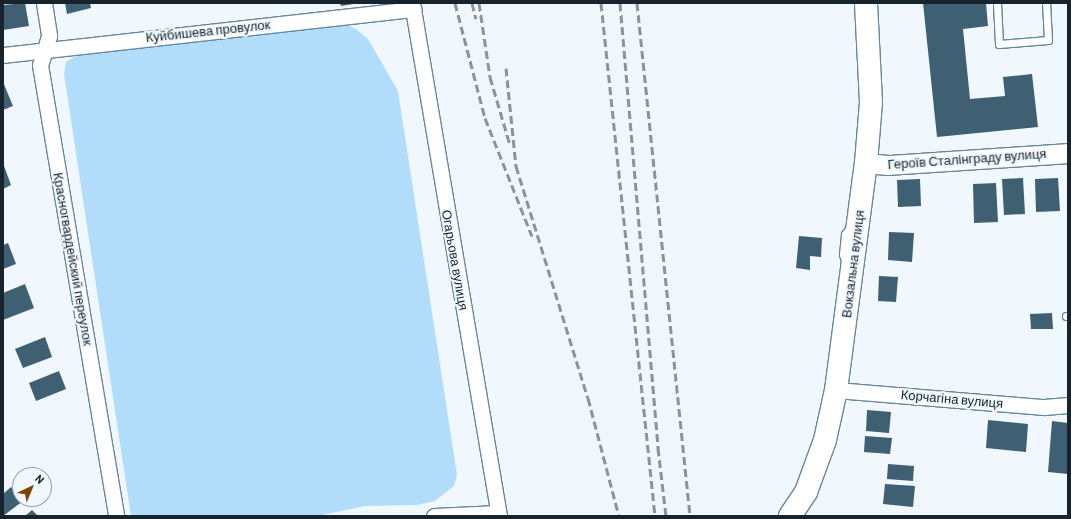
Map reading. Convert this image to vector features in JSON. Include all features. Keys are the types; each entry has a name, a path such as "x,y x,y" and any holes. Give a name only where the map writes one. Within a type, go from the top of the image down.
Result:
{"main road":[{"name":"Вокзальна вулиця","path":"790,516 806,492 825,440 836,390 866,163 871,102 866,3"}],"street":[{"name":"Красногвардейский переулок","path":"44,3 49,36 44,48 40,65 116,516"},
{"name":"Куйбишева провулок","path":"3,54 413,6"},
{"name":"Огарьова вулиця","path":"413,6 499,514"},
{"name":"Героїв Сталінграду вулиця","path":"866,163 888,165 1068,153"},
{"name":"Корчагіна вулиця","path":"836,390 1044,407 1068,405"},
{"path":"434,516 499,514"}],"lane":[{"path":"997,3 1000,44 1048,40 1046,3"}],"shaded area":[{"path":"346,24 356,29 368,39 398,91 457,475 454,486 435,501 417,505 365,506 318,516 131,516 64,74 66,62 78,55"}],"building":[{"path":"25,3 29,26 3,30 3,5"},
{"path":"65,3 90,3 91,8 67,14"},
{"path":"340,3 353,3 353,4 341,6"},
{"path":"923,3 986,3 988,26 963,29 970,99 1005,96 1003,77 1032,74 1038,127 937,137"},
{"path":"3,82 13,106 3,110"},
{"path":"4,166 11,185 3,189 3,167"},
{"path":"1023,178 1025,214 1004,215 1002,179"},
{"path":"1058,178 1060,211 1036,212 1035,179"},
{"path":"920,179 921,206 898,207 897,180"},
{"path":"996,183 998,222 974,223 973,184"},
{"path":"889,232 914,233 912,262 888,260"},
{"path":"799,236 822,238 821,257 810,256 810,270 796,268"},
{"path":"8,243 16,264 3,269 3,245"},
{"path":"879,276 898,277 896,302 878,301"},
{"path":"25,284 34,308 3,320 3,293"},
{"path":"1052,313 1053,329 1031,329 1030,314"},
{"path":"45,337 52,357 23,368 15,349"},
{"path":"59,371 66,389 36,401 29,383"},
{"path":"867,410 891,412 889,433 866,431"},
{"path":"988,420 1028,424 1026,452 986,448"},
{"path":"1052,421 1068,423 1068,474 1048,472"},
{"path":"865,436 892,438 890,454 864,452"},
{"path":"888,464 914,466 913,481 887,479"},
{"path":"885,484 915,486 913,507 883,504"},
{"path":"11,487 12,507 15,507 3,516 3,494"},
{"path":"32,510 38,516 25,516"}],"railway":[{"path":"455,3 485,118 532,236"},
{"path":"472,3 476,19"},
{"path":"479,3 490,77 510,145"},
{"path":"601,3 655,516"},
{"path":"620,3 658,448 666,516"},
{"path":"637,3 690,516"},
{"path":"506,68 516,166 588,398 619,516"}]}
